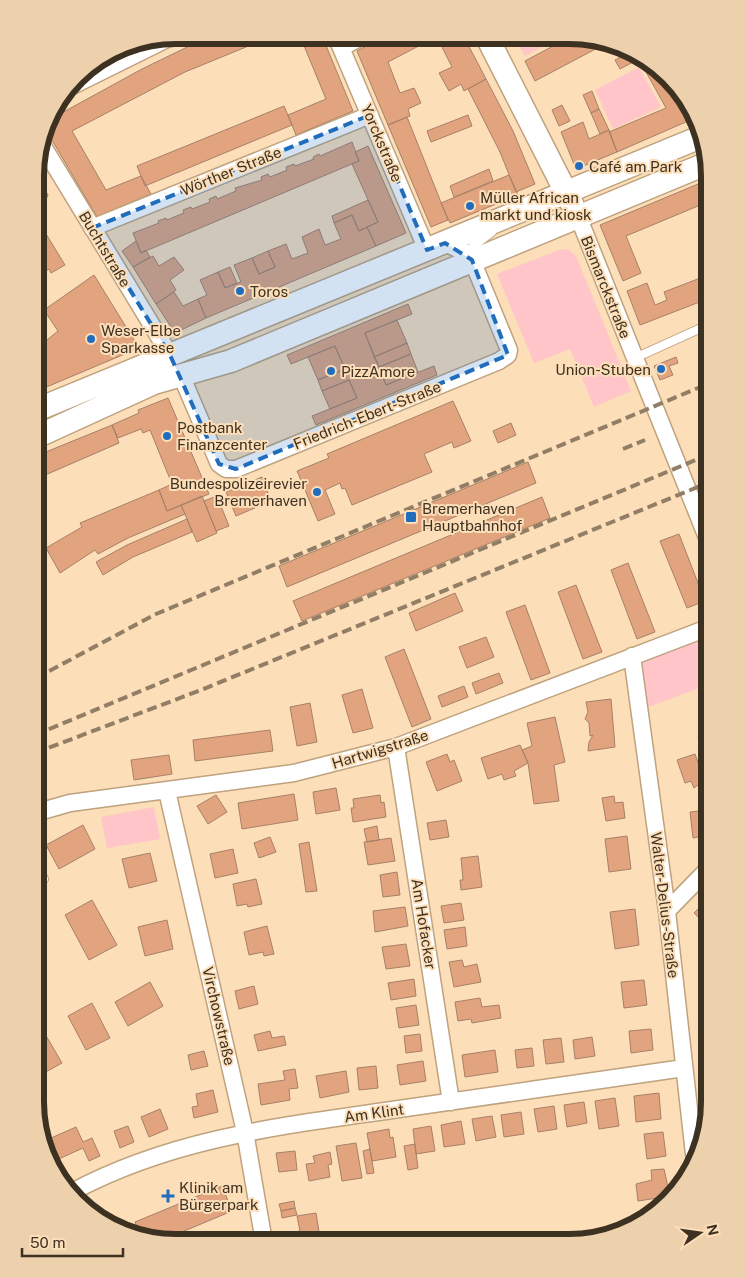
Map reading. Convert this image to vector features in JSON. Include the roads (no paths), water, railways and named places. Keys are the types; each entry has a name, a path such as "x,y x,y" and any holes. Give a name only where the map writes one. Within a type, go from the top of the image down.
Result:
{"main road":[{"name":"Bismarckstraße","path":"491,44 578,216"},
{"path":"44,433 154,383 231,361 444,273 452,251 508,217 696,139"},
{"path":"44,407 170,355 452,251 578,216 700,166"},
{"name":"Friedrich-Ebert-Straße","path":"170,355 181,375"}],"street":[{"name":"Yorckstraße","path":"340,44 370,115 452,251"},
{"path":"87,78 143,48"},
{"name":"Wörther Straße","path":"92,228 370,115"},
{"name":"Buchtstraße","path":"46,152 170,355"},
{"name":"Bismarckstraße","path":"578,216 701,523"},
{"name":"Friedrich-Ebert-Straße","path":"181,375 219,464 226,468 236,469 372,415 508,356 509,350 452,251"},
{"name":"Hartwigstraße","path":"44,811 70,804 294,773 396,747 701,630"},
{"name":"Walter-Delius-Straße","path":"632,656 667,911 693,1147"},
{"name":"Am Hofacker","path":"396,747 451,1102"},
{"name":"Virchowstraße","path":"167,791 245,1132 263,1234"},
{"path":"667,911 701,876"},
{"name":"Am Klint","path":"77,1190 99,1178 172,1150 245,1132 684,1068"}],"lane":[{"path":"635,358 701,328"},
{"path":"121,374 181,375"}],"railway":[{"path":"44,674 156,614 701,387"},
{"path":"623,449 645,440"},
{"path":"44,731 701,458"},
{"path":"44,750 201,690 701,486"}],"place":[{"name":"Café am Park","path":"579,166"},
{"name":"Müller African markt und kiosk","path":"470,206"},
{"name":"Toros","path":"240,291"},
{"name":"Weser-Elbe Sparkasse","path":"91,339"},
{"name":"Union-Stuben","path":"661,369"},
{"name":"PizzAmore","path":"331,371"},
{"name":"Postbank Finanzcenter","path":"167,436"},
{"name":"Bundespolizeirevier Bremerhaven","path":"317,492"},
{"name":"Bremerhaven Hauptbahnhof","path":"411,517"},
{"name":"Klinik am Bürgerpark","path":"168,1196"}]}
